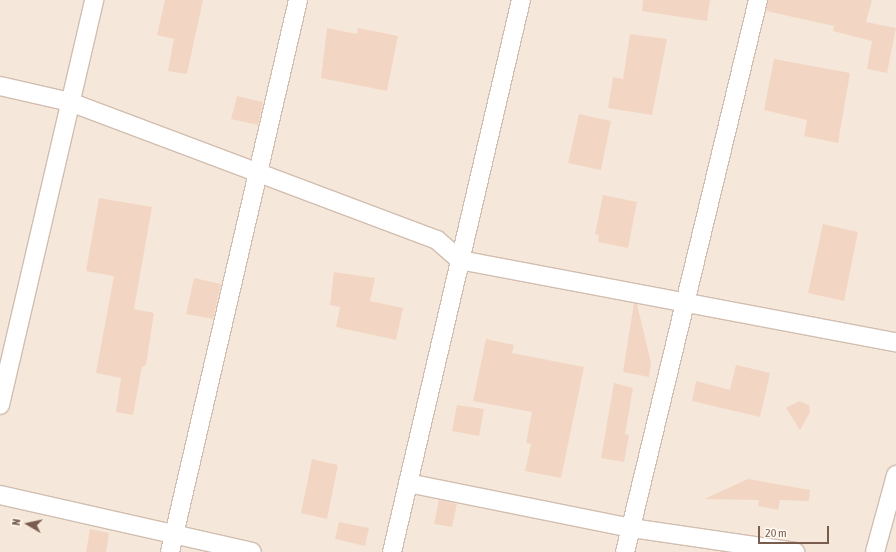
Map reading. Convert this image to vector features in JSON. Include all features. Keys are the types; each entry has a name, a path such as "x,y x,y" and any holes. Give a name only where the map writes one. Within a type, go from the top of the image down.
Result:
{"street":[{"path":"0,405 94,0"},
{"path":"170,552 298,0"},
{"path":"392,552 521,0"},
{"path":"625,552 758,0"},
{"path":"0,86 70,102 437,240 460,260 685,304 896,342"},
{"path":"875,552 896,475"},
{"path":"408,483 631,528 795,552"},
{"path":"0,495 252,552"}],"shaded area":[{"path":"0,0 896,0 896,552 0,552"}],"building":[{"path":"165,0 203,0 187,74 168,71 174,39 157,35"},
{"path":"643,0 710,0 707,21 642,11"},
{"path":"768,0 872,0 866,22 896,28 887,73 867,69 872,41 833,31 834,26 766,11"},
{"path":"327,28 357,34 358,28 398,36 387,91 321,78"},
{"path":"630,34 667,39 652,115 608,108 613,77 623,79"},
{"path":"774,59 850,73 838,143 804,136 807,120 764,110"},
{"path":"237,96 263,102 258,125 231,119"},
{"path":"579,114 611,121 601,170 568,163"},
{"path":"603,195 637,202 628,248 598,242 599,235 595,234"},
{"path":"99,198 152,207 134,309 154,313 146,365 142,367 133,415 116,412 121,378 96,373 114,276 86,271"},
{"path":"823,224 858,232 844,301 808,293"},
{"path":"334,272 375,278 370,301 403,308 396,340 336,327 340,307 330,305"},
{"path":"194,278 221,284 213,319 186,314"},
{"path":"634,303 637,304 651,363 649,377 623,372"},
{"path":"486,339 514,345 512,353 584,367 561,478 525,471 531,444 526,443 532,412 473,401"},
{"path":"736,365 770,373 760,417 692,401 696,381 730,390"},
{"path":"614,383 633,388 625,434 629,435 624,462 601,458"},
{"path":"799,401 809,405 810,412 800,430 786,408"},
{"path":"457,405 484,409 479,436 452,431"},
{"path":"312,459 338,465 327,519 301,513"},
{"path":"748,479 810,490 809,501 780,500 778,510 758,506 759,500 704,499"},
{"path":"439,500 457,504 452,527 434,524"},
{"path":"339,522 369,528 365,546 335,539"},
{"path":"90,529 109,533 106,552 86,552"}]}
